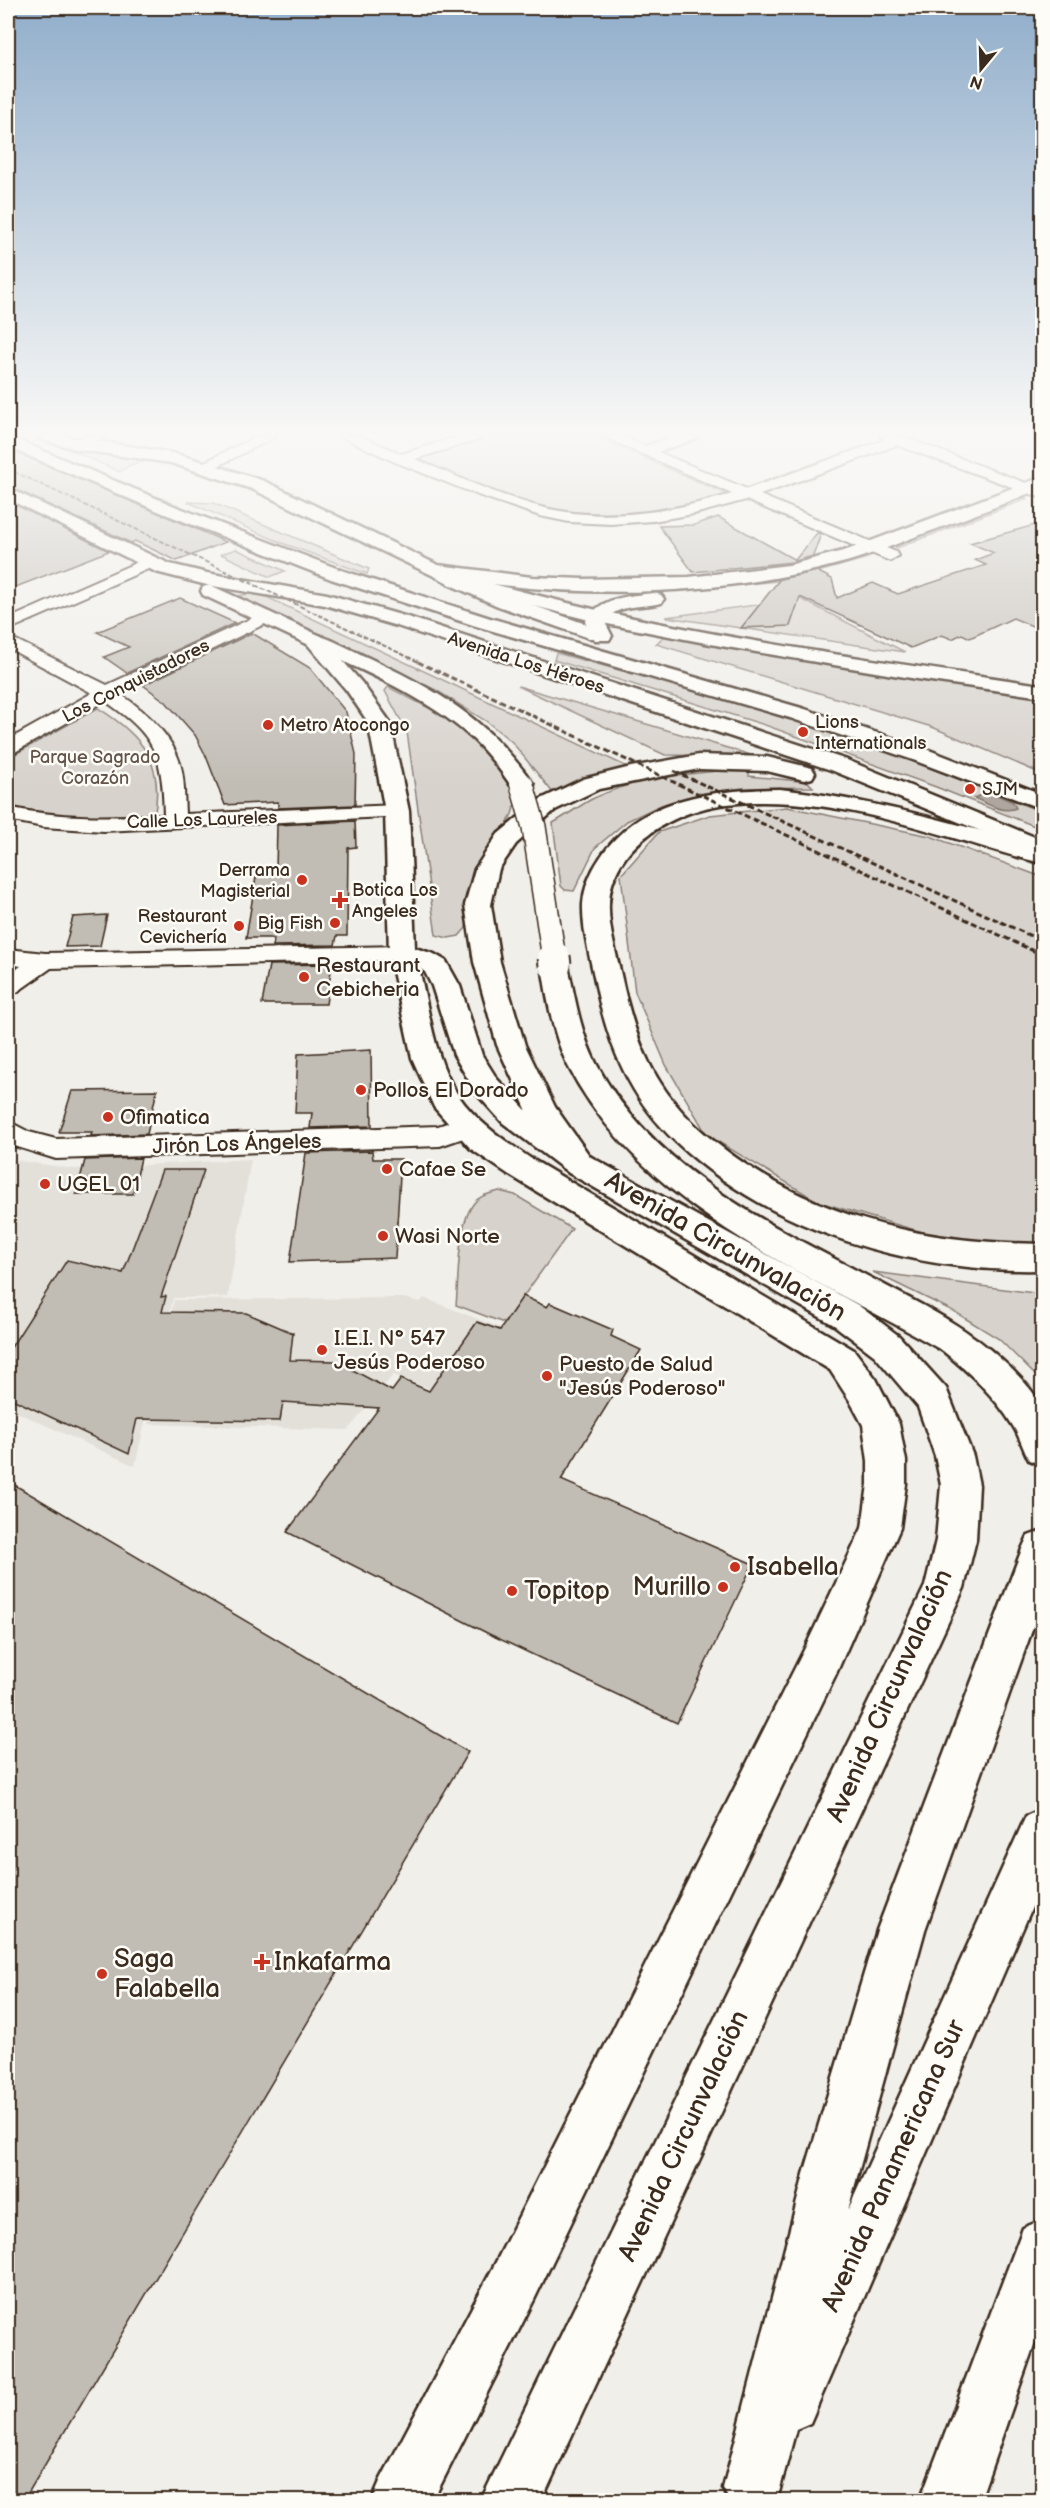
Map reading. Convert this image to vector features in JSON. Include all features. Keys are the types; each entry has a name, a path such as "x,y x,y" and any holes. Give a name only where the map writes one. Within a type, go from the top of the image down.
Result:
{"main road":[{"name":"Avenida Los Héroes","path":"131,553 156,565 207,579 327,600 404,622 839,765 1042,849"},
{"name":"Avenida Los Héroes","path":"281,553 428,605 527,636 723,690 905,749 1042,802"},
{"path":"400,553 505,602 599,626 873,724 905,749"},
{"path":"446,575 553,583 621,585 714,581 795,569 835,560 854,553"},
{"path":"599,626 614,605 631,601 771,588 810,580 897,553"},
{"name":"Avenida Circunvalación","path":"156,565 314,640 355,687 379,722 389,762 397,811 402,953 426,1058 445,1100 482,1141 519,1166 842,1360 863,1390 881,1424 887,1461 887,1484 881,1528 821,1660 515,2281 402,2500"},
{"path":"599,626 1042,691"},
{"path":"314,640 415,690 466,720 495,745 522,784 534,828 555,965 571,1040 583,1067 606,1105 631,1135 661,1164 705,1198 751,1227 956,1341 980,1360 1015,1396 1028,1414 1042,1449"},
{"path":"580,1165 542,1111 511,1045 487,962 478,905 487,868 507,839 547,805 591,784 631,774 699,762 766,764 937,804"},
{"path":"1042,856 850,804 782,795 738,796 698,803 666,812 643,826 627,839 604,868 597,891 596,904 617,1024 633,1064 650,1094 666,1114 715,1158 784,1203 873,1236 961,1254 1009,1258 1042,1257"},
{"name":"Avenida Circunvalación","path":"402,953 425,960 436,967 446,986 468,1056 486,1086 514,1116 580,1165 846,1315 887,1346 933,1399 954,1456 960,1485 956,1540 944,1588 511,2500"},
{"path":"750,2494 830,2174 901,1930 955,1778 1042,1549"},
{"name":"Avenida Panamericana Sur","path":"750,2494 1042,1832"},
{"path":"950,2500 1042,2247"}],"street":[{"path":"883,553 890,556"},
{"path":"8,625 156,565"},
{"name":"Los Conquistadores","path":"8,748 106,693 265,617"},
{"path":"8,641 106,693 145,725 169,759 175,820"},
{"name":"Calle Los Laureles","path":"8,813 26,819 61,823 397,811"},
{"path":"8,957 45,961 402,953"},
{"path":"8,986 45,961"},
{"name":"Jirón Los Ángeles","path":"8,1131 20,1139 56,1149 440,1136 468,1126"}],"shaded area":[{"path":"984,789 1013,802 1016,808 1000,809 974,798 982,795"},
{"path":"8,1159 74,1169 251,1159 228,1297 173,1298 135,1466 8,1408"},
{"name":"I.E.I. N° 547 Jesús Poderoso","path":"404,1298 420,1302 424,1298 496,1326 450,1396 393,1375 348,1430 148,1424 174,1300"}],"green space":[{"path":"245,553 285,571 270,577 221,554"},
{"path":"310,553 331,553 369,569 367,574"},
{"path":"862,554 868,558 790,580 653,593 651,588 724,585 789,578"},
{"path":"258,593 630,768 553,793 512,742 486,721 436,690 236,596"},
{"path":"801,599 905,652 666,617"},
{"path":"664,636 1042,696 1042,774 932,727 656,644"},
{"path":"556,653 730,700 887,751 1042,812 1042,829 936,787 765,725 554,660"},
{"path":"518,686 758,757 665,755"},
{"path":"388,687 454,721 486,743 504,769 517,798 512,814 471,896 466,928 459,936 448,938 436,935 407,732 385,691"},
{"name":"Parque Sagrado Corazón","path":"98,708 127,729 147,753 156,782 157,799 154,818 74,818 8,806 8,758"},
{"path":"718,771 749,772 749,776 808,782 813,787 742,788 687,797 661,805 627,821 595,848 574,891 565,890 561,886 553,823 592,799 622,787 670,777"},
{"path":"787,807 930,836 1042,877 1042,1247 946,1239 819,1202 707,1135 666,1065 635,992 621,875 659,832 710,815"},
{"path":"499,1191 515,1195 572,1229 504,1323 456,1305 462,1237 468,1212 479,1198"},
{"path":"873,1272 1042,1294 1042,1382 999,1339 955,1312"}],"building":[{"path":"8,553 104,553 8,590"},
{"path":"160,553 198,553 177,561"},
{"path":"679,553 783,553 795,560 801,553 814,553 813,556 792,562 693,572"},
{"path":"994,553 1042,553 1042,630 1013,618 970,638 962,634 952,639 942,635 911,648 800,597 790,626 741,628 780,579 817,571 832,579 837,598 873,583 898,594 986,565 975,560"},
{"path":"180,598 235,623 127,673 104,657 129,647 97,632"},
{"name":"Metro Atocongo","path":"252,633 310,668 346,712 356,754 355,805 278,808 278,802 225,805 206,756 195,735 166,702 143,685"},
{"path":"355,821 356,847 348,848 347,936 337,936 335,945 273,946 274,939 246,938 257,871 276,871 277,825"},
{"path":"107,915 100,946 65,947 73,917"},
{"path":"332,964 326,1004 262,1004 269,965"},
{"path":"371,1050 372,1126 310,1128 312,1113 295,1113 298,1054"},
{"path":"157,1090 147,1134 91,1136 92,1132 59,1132 72,1091"},
{"path":"372,1151 373,1159 401,1159 395,1258 290,1262 306,1153"},
{"path":"141,1158 133,1194 76,1194 85,1160"},
{"path":"162,1170 204,1170 161,1297 166,1296 162,1312 246,1313 293,1333 290,1360 336,1361 392,1391 401,1379 429,1391 477,1322 500,1330 523,1296 547,1307 550,1303 613,1330 611,1336 641,1350 561,1480 753,1564 677,1723 489,1634 287,1532 379,1408 283,1402 280,1421 137,1419 129,1454 8,1397 8,1352 67,1260 123,1273"},
{"path":"8,1481 468,1752 24,2500 8,2500"}],"railway":[{"path":"187,553 421,663"},
{"path":"418,662 1042,955"},
{"path":"674,771 1042,941"}],"place":[{"name":"Metro Atocongo","path":"268,725"},
{"name":"Lions Internationals","path":"803,732"},
{"name":"SJM","path":"970,789"},
{"name":"Derrama Magisterial","path":"302,880"},
{"name":"Botica Los Angeles","path":"340,900"},
{"name":"Big Fish","path":"335,923"},
{"name":"Restaurant Cevichería","path":"239,926"},
{"name":"Restaurant Cebicheria","path":"304,977"},
{"name":"Pollos El Dorado","path":"361,1090"},
{"name":"Ofimatica","path":"108,1117"},
{"name":"Cafae Se","path":"387,1169"},
{"name":"UGEL 01","path":"45,1184"},
{"name":"Wasi Norte","path":"383,1236"},
{"name":"I.E.I. N° 547 Jesús Poderoso","path":"322,1350"},
{"name":"Puesto de Salud \"Jesús Poderoso\"","path":"547,1376"},
{"name":"Isabella","path":"735,1567"},
{"name":"Murillo","path":"723,1587"},
{"name":"Topitop","path":"512,1591"},
{"name":"Inkafarma","path":"262,1962"},
{"name":"Saga Falabella","path":"102,1974"}]}
